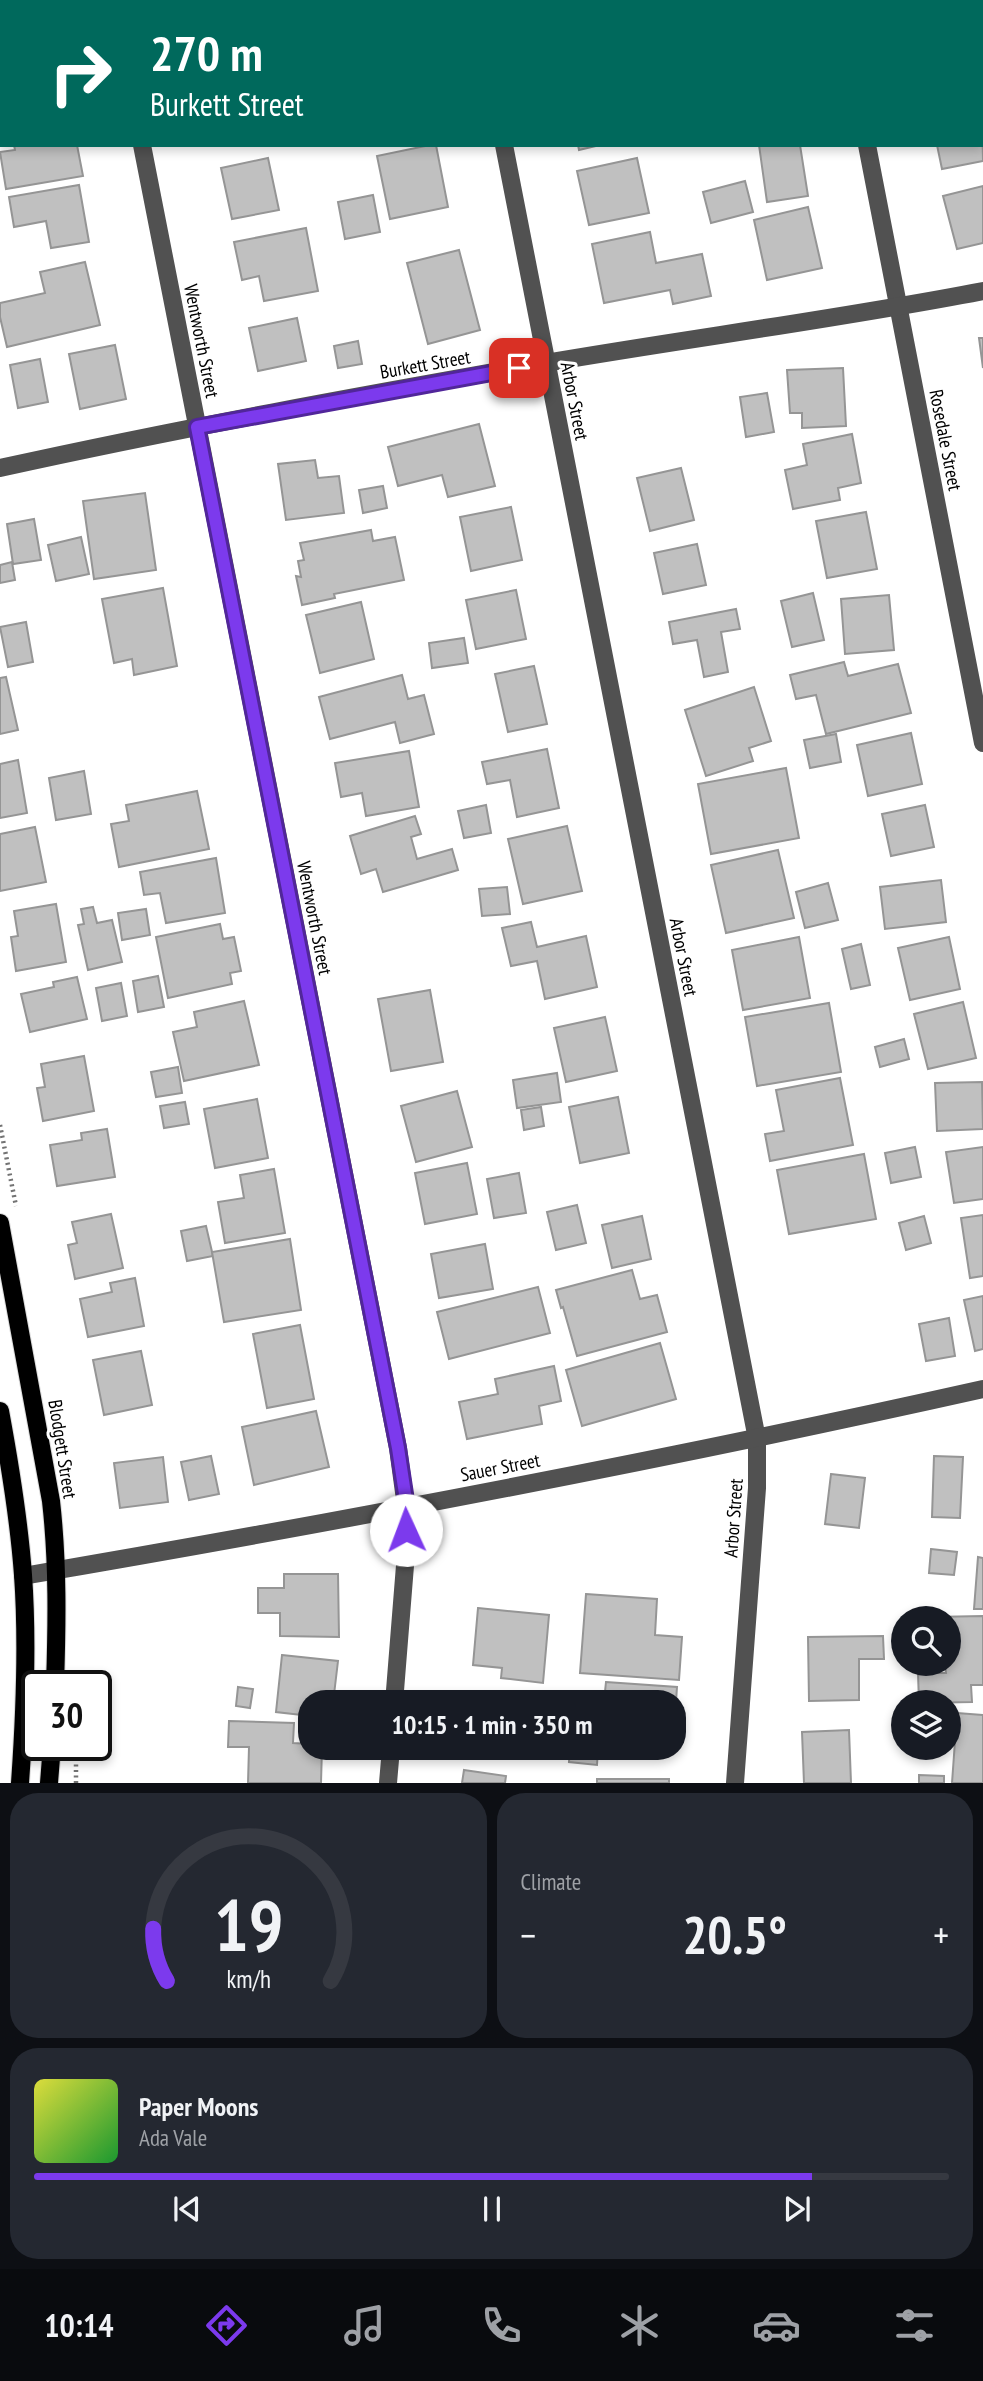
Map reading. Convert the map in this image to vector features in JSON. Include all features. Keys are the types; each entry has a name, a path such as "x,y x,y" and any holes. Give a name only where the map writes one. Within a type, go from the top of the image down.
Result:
{"main road":[{"name":"Blodgett Street","path":"0,1223 51,1502 57,1571 55,1670"},
{"path":"0,1411 14,1493 23,1576 25,1713 20,1783"},
{"path":"49,1783 51,1761"}],"street":[{"name":"Wentworth Street","path":"142,147 395,1434 407,1507 395,1690"},
{"name":"Arbor Street","path":"504,147 757,1439 757,1488 735,1783"},
{"name":"Rosedale Street","path":"867,147 983,743"},
{"name":"Burkett Street","path":"0,468 197,427 546,363 983,291"},
{"name":"Sauer Street","path":"23,1576 407,1507 757,1439 983,1389"},
{"path":"388,1783 390,1760"}],"path":[{"path":"76,1783 78,1761"}],"building":[{"path":"14,147 77,147 83,176 6,189 0,152 15,150"},
{"path":"420,147 436,147 448,207 390,219 377,156"},
{"path":"759,147 800,147 808,196 767,202"},
{"path":"937,147 983,147 983,161 942,169"},
{"path":"268,158 279,210 232,219 221,168"},
{"path":"637,158 649,213 589,225 577,171"},
{"path":"745,181 753,212 711,223 703,192"},
{"path":"79,185 89,242 51,248 46,221 14,227 9,197"},
{"path":"983,186 983,243 957,249 943,196"},
{"path":"373,195 380,232 345,239 338,202"},
{"path":"808,207 822,268 767,280 754,220"},
{"path":"306,228 318,291 264,301 259,276 242,280 234,242"},
{"path":"650,232 656,263 702,254 711,296 673,304 670,290 604,303 592,244"},
{"path":"459,250 480,330 428,344 407,263"},
{"path":"85,262 100,325 7,347 0,317 0,303 45,293 40,272"},
{"path":"297,318 306,361 258,371 249,328"},
{"path":"979,338 983,338 983,368"},
{"path":"358,341 362,364 338,368 334,346"},
{"path":"115,345 126,399 80,409 69,354"},
{"path":"40,359 48,402 18,408 10,365"},
{"path":"843,368 846,426 802,428 802,413 790,413 787,370"},
{"path":"767,393 774,432 746,437 740,397"},
{"path":"479,424 495,486 448,497 442,475 398,486 388,447"},
{"path":"852,434 861,483 838,488 840,500 793,509 785,470 807,465 803,444"},
{"path":"315,460 318,478 339,476 344,513 286,520 278,464"},
{"path":"681,468 694,520 650,531 637,478"},
{"path":"383,486 387,508 363,513 359,490"},
{"path":"145,493 156,570 94,579 83,501"},
{"path":"511,507 522,560 471,571 460,517"},
{"path":"866,512 877,569 827,578 816,521"},
{"path":"34,519 41,560 13,564 7,524"},
{"path":"371,530 373,541 395,537 404,580 334,594 335,598 302,605 296,576 301,577 298,561 304,560 300,543"},
{"path":"81,537 89,574 56,581 48,545"},
{"path":"697,544 706,585 663,594 654,553"},
{"path":"12,562 15,580 0,583 0,565"},
{"path":"163,588 177,666 134,675 132,659 114,663 102,599"},
{"path":"516,590 526,639 476,649 466,600"},
{"path":"813,593 824,640 792,647 781,601"},
{"path":"889,595 894,650 845,654 841,599"},
{"path":"361,602 374,659 320,673 306,615"},
{"path":"736,609 740,629 721,632 728,672 704,677 697,640 673,644 669,622"},
{"path":"26,622 33,662 8,667 0,627"},
{"path":"464,638 468,663 432,668 429,643"},
{"path":"844,662 848,676 898,664 911,713 826,734 816,695 796,699 790,675"},
{"path":"534,666 547,724 508,732 495,674"},
{"path":"402,675 408,699 424,695 434,734 400,743 395,722 330,739 319,697"},
{"path":"6,677 18,730 0,734 0,678"},
{"path":"754,687 771,741 749,748 753,761 706,776 685,710"},
{"path":"911,733 922,784 868,796 857,745"},
{"path":"836,734 841,762 810,768 804,740"},
{"path":"547,749 559,808 517,817 510,780 487,784 482,762"},
{"path":"409,751 419,807 366,816 362,793 341,797 335,763"},
{"path":"18,760 27,813 0,818 0,764"},
{"path":"786,768 799,838 711,854 698,784"},
{"path":"84,771 91,814 56,820 49,778"},
{"path":"197,791 209,849 119,867 111,824 129,821 126,805"},
{"path":"486,805 491,833 464,838 458,811"},
{"path":"925,805 934,847 891,856 882,814"},
{"path":"415,816 421,834 411,837 417,859 452,849 458,870 383,892 376,869 361,874 350,836"},
{"path":"567,826 582,891 523,904 508,839"},
{"path":"35,827 46,882 0,891 0,834"},
{"path":"778,850 794,918 726,933 711,865"},
{"path":"216,858 225,913 166,923 160,893 144,895 140,872"},
{"path":"941,880 946,922 885,929 880,887"},
{"path":"828,883 838,920 805,928 796,892"},
{"path":"507,887 510,914 482,916 479,889"},
{"path":"56,904 66,962 16,971 11,937 18,936 14,911"},
{"path":"93,907 97,923 112,920 122,962 88,970 78,925 84,924 81,909"},
{"path":"146,909 150,935 122,940 118,913"},
{"path":"531,922 537,947 586,936 597,987 545,999 537,961 511,966 502,928"},
{"path":"220,924 223,939 234,937 241,971 230,973 232,984 168,998 156,937"},
{"path":"799,937 810,998 743,1010 732,950"},
{"path":"949,937 960,989 910,1000 898,948"},
{"path":"861,944 870,985 851,989 842,949"},
{"path":"158,976 164,1007 138,1012 133,981"},
{"path":"77,977 87,1019 30,1032 21,994 54,987 53,982"},
{"path":"121,983 127,1016 102,1021 96,988"},
{"path":"430,990 443,1062 391,1071 378,999"},
{"path":"244,1001 259,1065 184,1081 173,1032 197,1027 194,1012"},
{"path":"963,1002 976,1058 928,1069 914,1014"},
{"path":"829,1003 841,1072 757,1086 745,1017"},
{"path":"605,1017 617,1071 566,1082 554,1028"},
{"path":"904,1039 909,1059 880,1067 875,1047"},
{"path":"84,1056 94,1111 43,1121 37,1088 45,1087 41,1064"},
{"path":"178,1067 182,1093 156,1097 151,1072"},
{"path":"557,1073 561,1102 517,1108 513,1080"},
{"path":"840,1078 853,1145 770,1161 765,1134 784,1131 776,1090"},
{"path":"982,1082 983,1129 937,1131 935,1083"},
{"path":"457,1091 472,1147 416,1162 401,1106"},
{"path":"618,1097 629,1153 580,1163 569,1107"},
{"path":"257,1099 268,1158 215,1168 204,1109"},
{"path":"185,1102 189,1124 164,1128 160,1106"},
{"path":"541,1107 544,1126 524,1130 521,1110"},
{"path":"107,1129 115,1177 57,1186 50,1145 82,1140 81,1133"},
{"path":"915,1147 921,1177 891,1183 885,1153"},
{"path":"983,1147 983,1199 954,1203 946,1152"},
{"path":"864,1154 876,1219 789,1234 777,1170"},
{"path":"467,1163 477,1214 425,1224 415,1173"},
{"path":"274,1169 285,1233 225,1243 218,1202 244,1198 240,1175"},
{"path":"519,1173 526,1213 494,1218 487,1179"},
{"path":"577,1205 586,1243 556,1250 547,1212"},
{"path":"111,1214 123,1268 75,1279 68,1245 77,1243 72,1222"},
{"path":"983,1215 983,1276 970,1278 961,1218"},
{"path":"642,1216 651,1259 612,1268 602,1225"},
{"path":"924,1216 931,1243 906,1250 899,1223"},
{"path":"206,1226 213,1256 187,1261 181,1231"},
{"path":"290,1239 301,1310 224,1322 212,1252"},
{"path":"485,1244 493,1289 439,1298 431,1254"},
{"path":"632,1270 640,1299 657,1295 667,1332 577,1356 556,1290"},
{"path":"135,1278 144,1326 88,1337 80,1299 112,1292 110,1283"},
{"path":"538,1287 550,1333 449,1359 437,1312"},
{"path":"983,1296 983,1349 975,1351 964,1300"},
{"path":"949,1318 955,1356 926,1361 919,1324"},
{"path":"300,1325 314,1399 267,1408 253,1334"},
{"path":"660,1343 676,1399 582,1426 566,1370"},
{"path":"141,1351 152,1405 104,1415 93,1360"},
{"path":"554,1366 561,1401 539,1406 542,1424 467,1439 459,1402 498,1394 495,1379"},
{"path":"316,1411 329,1467 254,1485 242,1427"},
{"path":"211,1456 219,1494 189,1500 181,1462"},
{"path":"934,1456 963,1457 960,1518 932,1517"},
{"path":"163,1457 168,1502 120,1508 114,1463"},
{"path":"831,1474 865,1478 859,1528 825,1524"},
{"path":"931,1549 957,1552 954,1575 929,1573"},
{"path":"978,1557 983,1558 983,1609 974,1609"},
{"path":"284,1574 338,1574 339,1637 280,1636 280,1613 258,1613 258,1588 284,1588"},
{"path":"586,1594 657,1599 655,1635 682,1637 679,1680 580,1673"},
{"path":"478,1608 549,1615 543,1683 501,1678 502,1668 473,1665"},
{"path":"961,1616 983,1616 983,1685 971,1685 972,1702 961,1702 961,1690 919,1690 918,1676 961,1676"},
{"path":"883,1636 884,1659 859,1659 859,1700 809,1701 808,1637"},
{"path":"282,1655 338,1661 335,1690 298,1690 298,1715 276,1712"},
{"path":"606,1682 677,1687 677,1690 605,1690"},
{"path":"238,1687 253,1689 250,1708 236,1706"},
{"path":"961,1713 983,1715 983,1783 952,1783 954,1760 961,1760"},
{"path":"229,1721 294,1723 293,1743 298,1743 298,1760 322,1760 321,1783 248,1783 249,1747 228,1747"},
{"path":"849,1730 851,1783 804,1783 802,1732"},
{"path":"569,1760 597,1760 597,1765"},
{"path":"464,1770 506,1776 505,1783 462,1783"},
{"path":"919,1775 944,1776 944,1783 919,1783"},
{"path":"597,1779 669,1779 669,1783 597,1783"}],"route":[{"path":"406,1530 407,1507 398,1448 197,427 519,368"}]}
